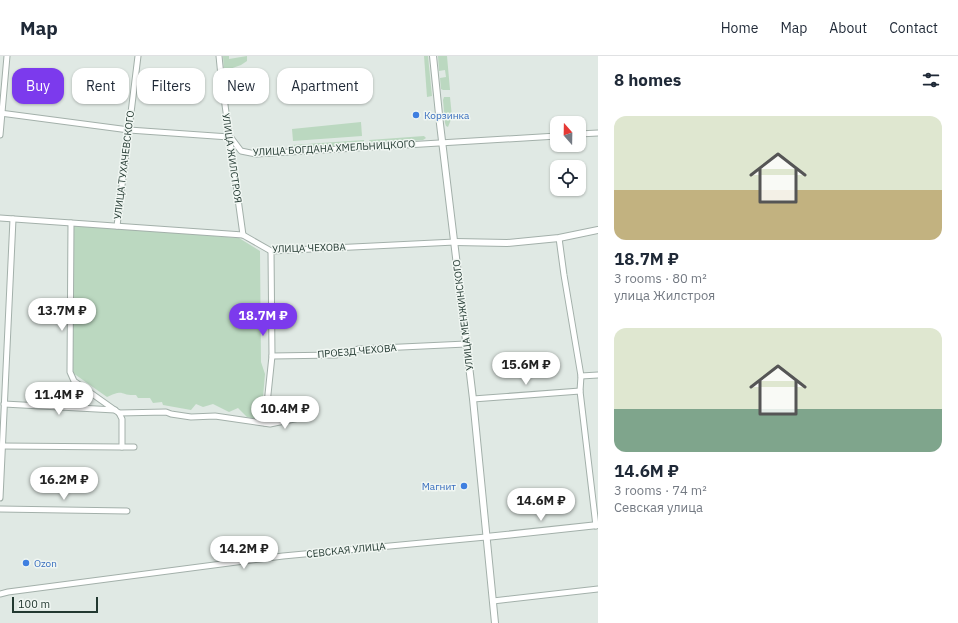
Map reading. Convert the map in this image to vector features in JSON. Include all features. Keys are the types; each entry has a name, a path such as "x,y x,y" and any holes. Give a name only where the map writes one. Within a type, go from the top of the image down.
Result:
{"street":[{"path":"0,135 1,113 8,56"},
{"name":"УЛИЦА ТУХАЧЕВСКОГО","path":"117,226 138,56"},
{"name":"УЛИЦА ЖИЛСТРОЯ","path":"219,56 243,235"},
{"name":"УЛИЦА МЕНЖИНСКОГО","path":"433,56 473,399 495,623"},
{"path":"1,113 129,130 229,137"},
{"path":"586,134 598,133"},
{"name":"УЛИЦА БОГДАНА ХМЕЛЬНИЦКОГО","path":"229,137 241,151 256,154 550,136"},
{"name":"УЛИЦА ЧЕХОВА","path":"0,218 243,235 271,251 455,242 507,243 559,238 598,230"},
{"path":"0,498 13,219"},
{"path":"71,223 70,372 74,381 117,411 122,419 122,447"},
{"path":"559,238 582,376 580,391 597,525"},
{"path":"265,424 272,356 271,251"},
{"name":"ПРОЕЗД ЧЕХОВА","path":"272,356 336,355 359,349 466,344"},
{"path":"0,350 7,351"},
{"path":"582,376 598,375"},
{"path":"473,399 580,391"},
{"path":"4,404 117,411 166,412 191,417 215,416 265,424 304,417"},
{"path":"2,446 134,447"},
{"path":"0,509 127,510"},
{"name":"СЕВСКАЯ УЛИЦА","path":"0,594 283,556 597,525"},
{"path":"493,602 598,589"}],"green space":[{"path":"223,56 229,56 229,59 247,56 247,61 241,65 232,68 224,68"},
{"path":"424,56 428,56 432,96 427,97"},
{"path":"438,56 447,56 450,90 441,89 440,78 446,77 445,70 439,71"},
{"path":"444,97 450,97 452,117 448,127 445,123"},
{"path":"361,122 362,136 293,141 292,129"},
{"path":"424,136 426,138 423,140 371,144 369,140"},
{"path":"364,140 364,143 361,145 293,150 292,145"},
{"path":"73,225 239,238 260,251 261,362 265,374 261,420 247,417 238,408 229,412 213,404 203,407 196,404 191,410 163,405 162,402 153,403 150,398 138,398 136,395 117,393 107,397 73,373"}],"place":[{"name":"Корзинка","path":"416,115"},
{"name":"Магнит","path":"464,486"},
{"name":"Ozon","path":"26,563"}]}
